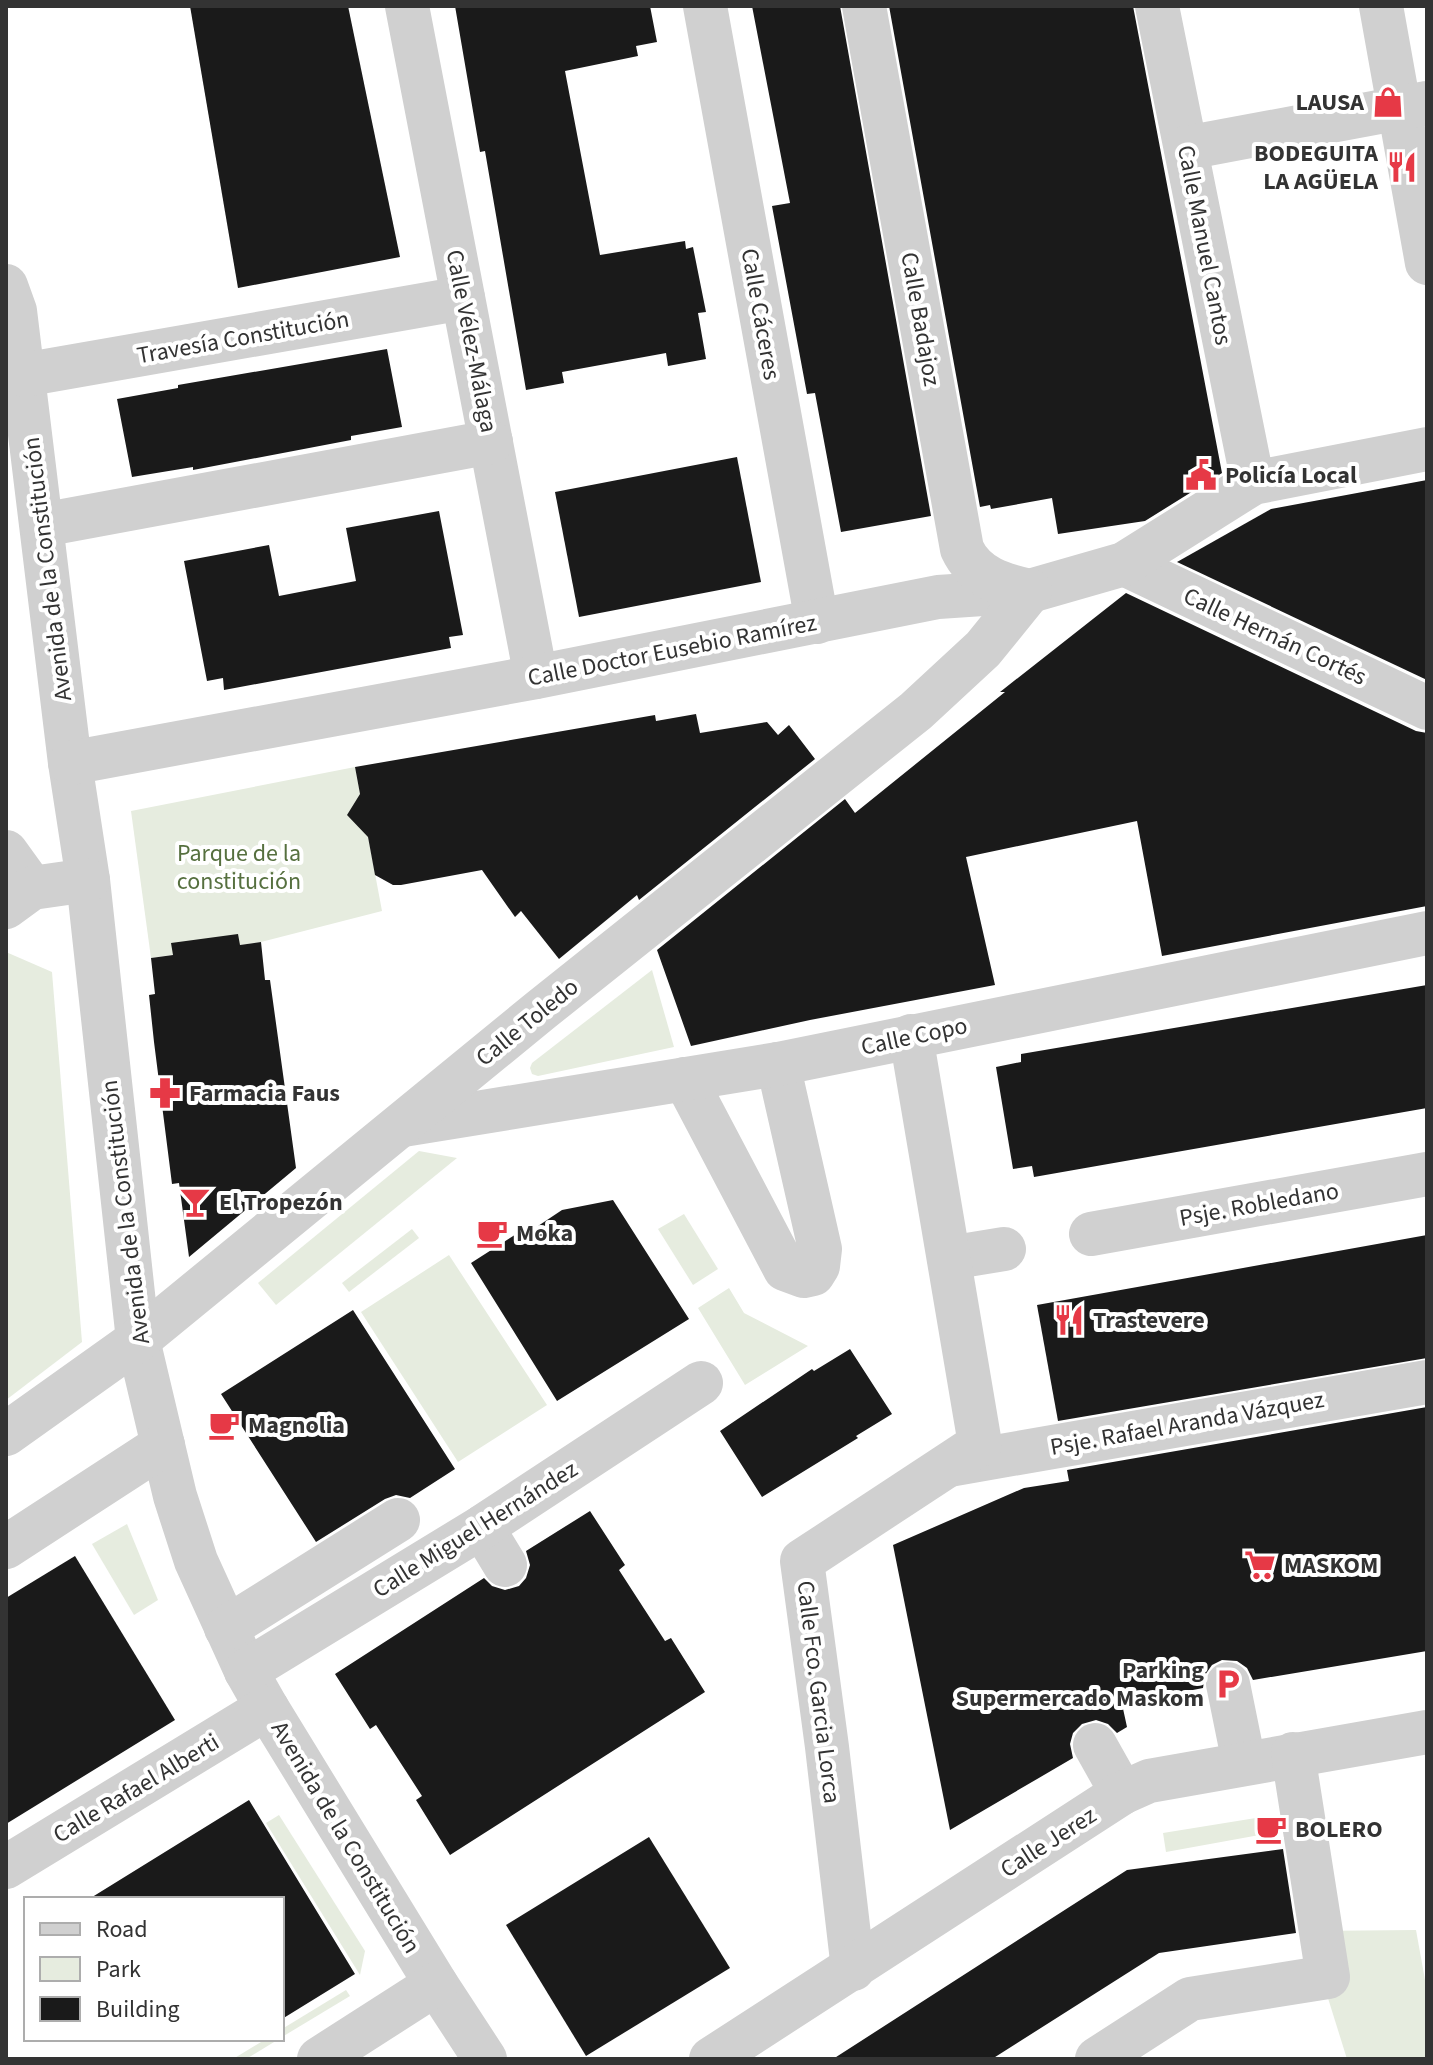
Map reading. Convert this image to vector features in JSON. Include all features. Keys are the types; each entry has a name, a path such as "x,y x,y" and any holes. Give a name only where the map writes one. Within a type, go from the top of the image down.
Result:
{"street":[{"name":"Calle Vélez-Málaga","path":"407,6 536,677"},
{"name":"Calle Cáceres","path":"705,6 817,622"},
{"name":"Calle Badajoz","path":"864,6 962,549 969,563 985,576 1007,586 1030,591"},
{"name":"Calle Manuel Cantos","path":"1157,6 1253,483"},
{"path":"1381,6 1413,106 1427,263"},
{"path":"1186,148 1413,106"},
{"name":"Avenida de la Constitución","path":"6,286 15,311 70,763 88,880 138,1340 175,1496 196,1561 246,1671 485,2059"},
{"name":"Travesía Constitución","path":"23,375 463,298"},
{"path":"42,525 491,442"},
{"path":"1253,483 1427,449"},
{"name":"Calle Doctor Eusebio Ramírez","path":"70,763 536,677 938,597 1030,591 1124,564 1253,483"},
{"name":"Calle Hernán Cortés","path":"1124,564 1427,708"},
{"name":"Calle Toledo","path":"6,1434 138,1340 334,1157 399,1126 916,711 983,649 1030,591"},
{"path":"6,852 19,897 88,880"},
{"name":"Calle Copo","path":"399,1126 778,1064 1427,933"},
{"name":"Calle Fco. Garcia Lorca","path":"853,1969 802,1561 980,1444 911,1036"},
{"path":"685,1079 785,1269 804,1276 813,1274 818,1266 820,1249 778,1064"},
{"name":"Psje. Robledano","path":"1091,1234 1427,1174"},
{"path":"949,1258 1004,1249"},
{"name":"Psje. Rafael Aranda Vázquez","path":"947,1465 1427,1382"},
{"name":"Calle Miguel Hernández","path":"246,1671 482,1527 701,1383"},
{"path":"6,1547 163,1445"},
{"path":"226,1628 398,1520"},
{"path":"482,1527 505,1565"},
{"path":"1228,1684 1244,1763"},
{"name":"Calle Rafael Alberti","path":"6,1867 267,1708"},
{"name":"Calle Jerez","path":"711,2059 1122,1793 1149,1781 1427,1732"},
{"path":"1095,1745 1122,1793"},
{"path":"1097,2059 1190,1999 1328,1977 1293,1754"},
{"path":"319,2059 436,1984"}],"green space":[{"name":"Parque de la constitución","path":"355,767 382,911 261,942 151,958 131,811"},
{"path":"6,952 52,972 82,1342 6,1400"},
{"path":"652,970 674,1047 538,1076 532,1074 532,1063"},
{"path":"419,1151 457,1158 276,1305 258,1283"},
{"path":"684,1214 718,1269 693,1285 658,1229"},
{"path":"412,1229 419,1238 349,1292 342,1283"},
{"path":"449,1255 547,1405 458,1462 361,1312"},
{"path":"729,1288 744,1313 808,1346 745,1385 698,1308"},
{"path":"127,1524 158,1600 134,1615 92,1544"},
{"path":"279,1815 365,1951 360,1975 266,1823"},
{"path":"1262,1817 1265,1834 1166,1852 1163,1833"},
{"path":"1416,1930 1427,1991 1427,2059 1347,2059 1307,1931"},
{"path":"346,1990 350,1996 284,2036 284,2028"},
{"path":"263,2041 276,2041 246,2059 233,2059"}],"building":[{"path":"190,6 348,6 400,257 238,288"},
{"path":"455,6 650,6 657,42 636,46 638,56 565,71 600,255 685,241 686,249 693,247 706,312 698,313 706,359 668,366 666,353 562,372 564,383 526,390 485,151 480,152"},
{"path":"752,6 840,6 931,516 841,532 815,393 807,394 772,206 790,203"},
{"path":"889,6 1133,6 1222,473 1145,521 1058,534 1052,498 991,509 990,505 980,507"},
{"path":"387,349 402,427 351,436 351,440 193,470 193,467 132,477 117,399 178,388 178,385"},
{"path":"737,457 761,582 579,617 555,492"},
{"path":"1427,480 1427,680 1177,562 1271,509"},
{"path":"439,511 463,635 449,637 451,648 224,690 223,678 207,681 184,561 269,545 279,596 356,581 346,528"},
{"path":"1126,593 1416,731 1427,733 1427,906 1162,956 1137,821 966,857 995,985 691,1046 657,950 845,799 855,813 1005,692 1000,692"},
{"path":"696,714 700,733 767,722 778,735 789,725 815,759 639,900 637,895 559,959 521,911 515,917 482,870 401,885 393,885 375,875 368,837 347,815 360,794 355,767 655,715 656,721"},
{"path":"238,934 240,945 261,942 265,980 270,980 296,1168 189,1257 179,1183 172,1184 149,995 155,994 151,958 173,955 171,943"},
{"path":"1427,985 1427,1108 1034,1177 1032,1166 1013,1169 996,1067 1021,1062 1021,1054"},
{"path":"613,1200 689,1319 557,1401 471,1263 532,1224 535,1228 562,1210"},
{"path":"1427,1235 1427,1358 1058,1421 1037,1305"},
{"path":"353,1310 455,1469 410,1498 396,1495 385,1499 316,1542 221,1394"},
{"path":"850,1349 892,1414 762,1497 720,1431 812,1369 814,1371"},
{"path":"1427,1407 1427,1651 1253,1680 1247,1668 1237,1661 1222,1660 1212,1665 1205,1675 1203,1688 1122,1704 1127,1727 1117,1733 1108,1724 1096,1720 1082,1724 1073,1733 1070,1744 1073,1758 950,1830 893,1545 1024,1488 1069,1481 1067,1470"},
{"path":"590,1511 625,1565 619,1570 665,1641 671,1638 705,1692 450,1855 416,1800 422,1796 376,1725 370,1729 335,1674 484,1578 492,1586 505,1590 519,1586 526,1578 530,1565 526,1551"},
{"path":"75,1556 175,1720 6,1824 6,1598"},
{"path":"249,1800 355,1974 284,2018 284,1897 92,1897"},
{"path":"649,1837 730,1968 586,2056 506,1925"},
{"path":"1283,1849 1296,1933 1159,1953 992,2059 833,2059 1127,1870"}],"place":[{"name":"LAUSA","path":"1388,102"},
{"name":"BODEGUITA LA AGÜELA","path":"1402,167"},
{"name":"Policía Local","path":"1201,475"},
{"name":"Farmacia Faus","path":"165,1093"},
{"name":"El Tropezón","path":"195,1202"},
{"name":"Moka","path":"492,1233"},
{"name":"Trastevere","path":"1069,1320"},
{"name":"Magnolia","path":"224,1425"},
{"name":"MASKOM","path":"1260,1565"},
{"name":"Parking Supermercado Maskom","path":"1228,1684"},
{"name":"BOLERO","path":"1271,1829"}]}
